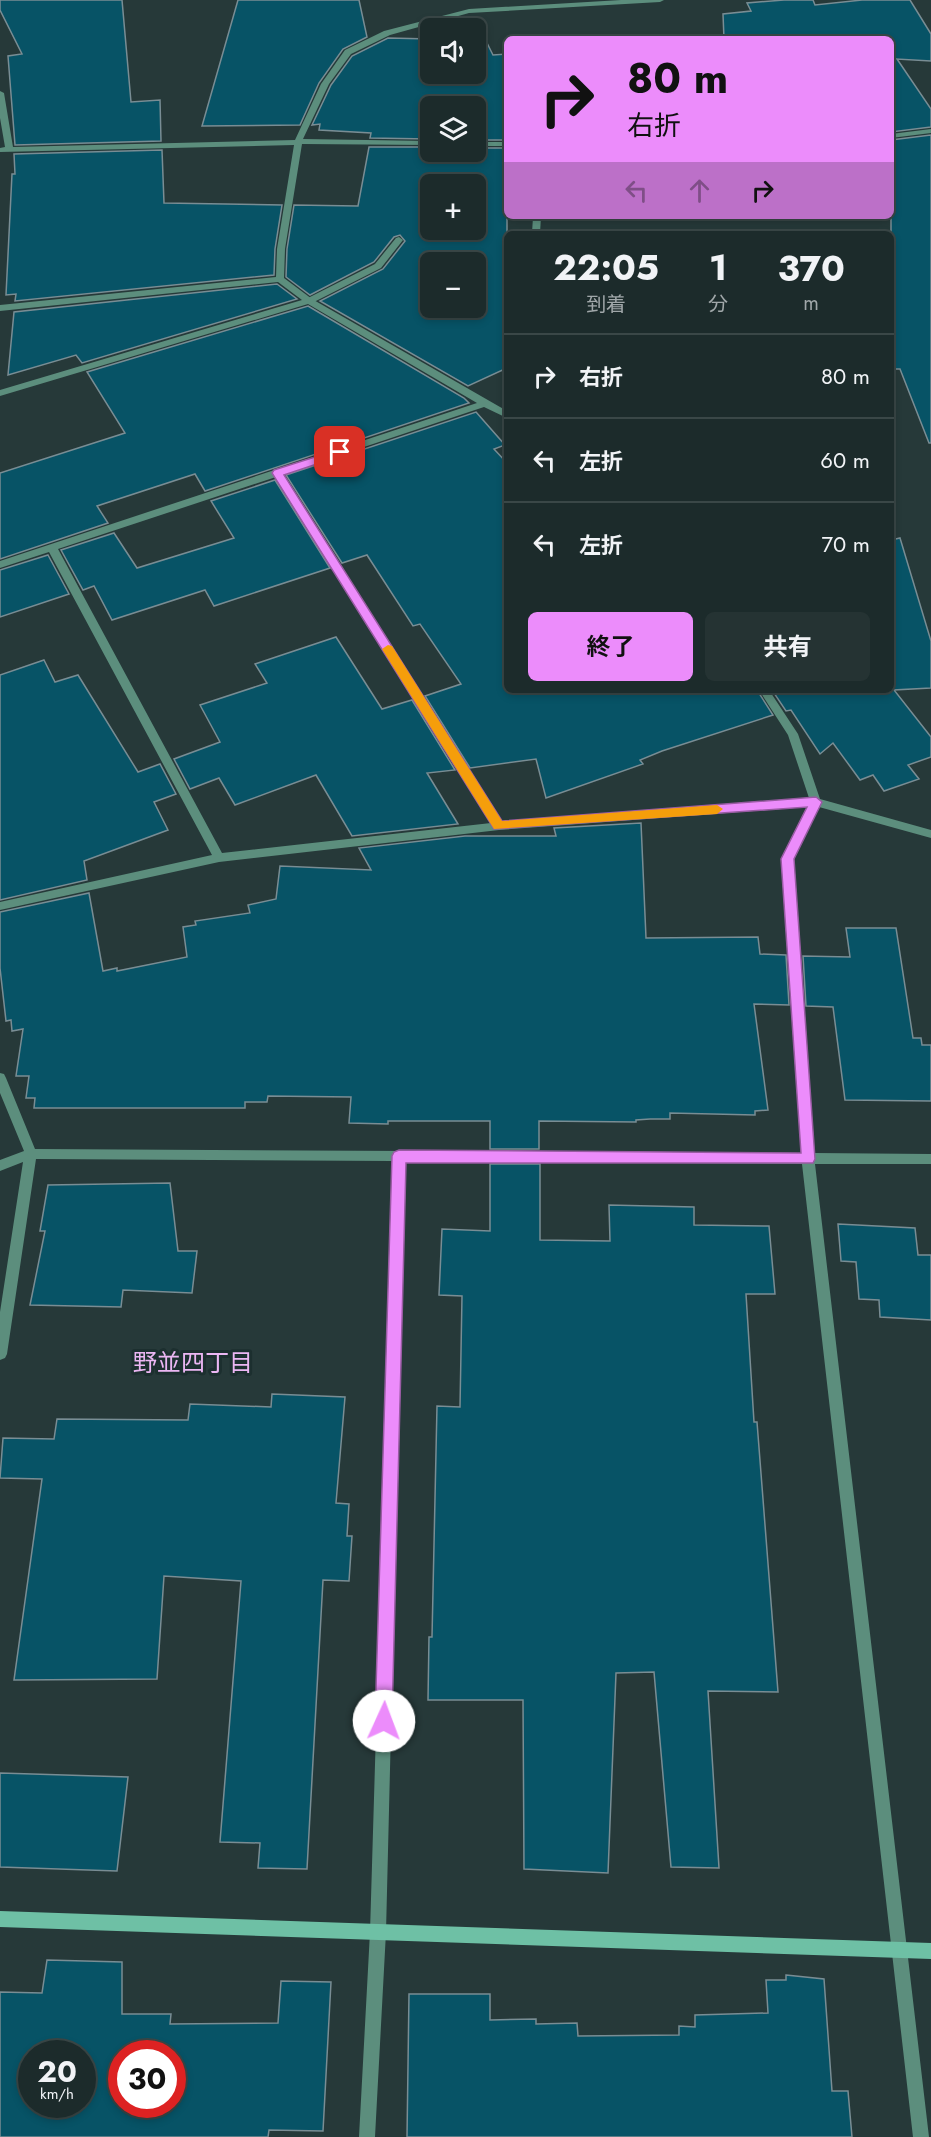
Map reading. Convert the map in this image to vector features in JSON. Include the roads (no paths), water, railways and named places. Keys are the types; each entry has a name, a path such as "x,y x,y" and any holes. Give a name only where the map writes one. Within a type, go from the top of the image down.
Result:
{"street":[{"path":"280,279 280,249 298,142 325,84 348,52 387,33 469,11 660,0"},
{"path":"0,93 4,150 298,142 420,143"},
{"path":"894,136 931,131"},
{"path":"486,144 504,144"},
{"path":"0,393 309,301 378,266 399,240"},
{"path":"0,308 280,279 309,301 504,414"},
{"path":"0,565 485,404"},
{"path":"278,473 499,826"},
{"path":"52,548 219,858"},
{"path":"766,693 793,734 816,802 788,859 808,1159 921,2137"},
{"path":"0,906 219,858 499,826 816,802 931,834"},
{"path":"0,1078 31,1154 0,1354"},
{"path":"0,1166 31,1154 931,1160"},
{"path":"367,2137 378,1932 399,1156"},
{"path":"0,1919 931,1951"}],"district":[{"name":"野並四丁目","path":"193,1362"}]}
